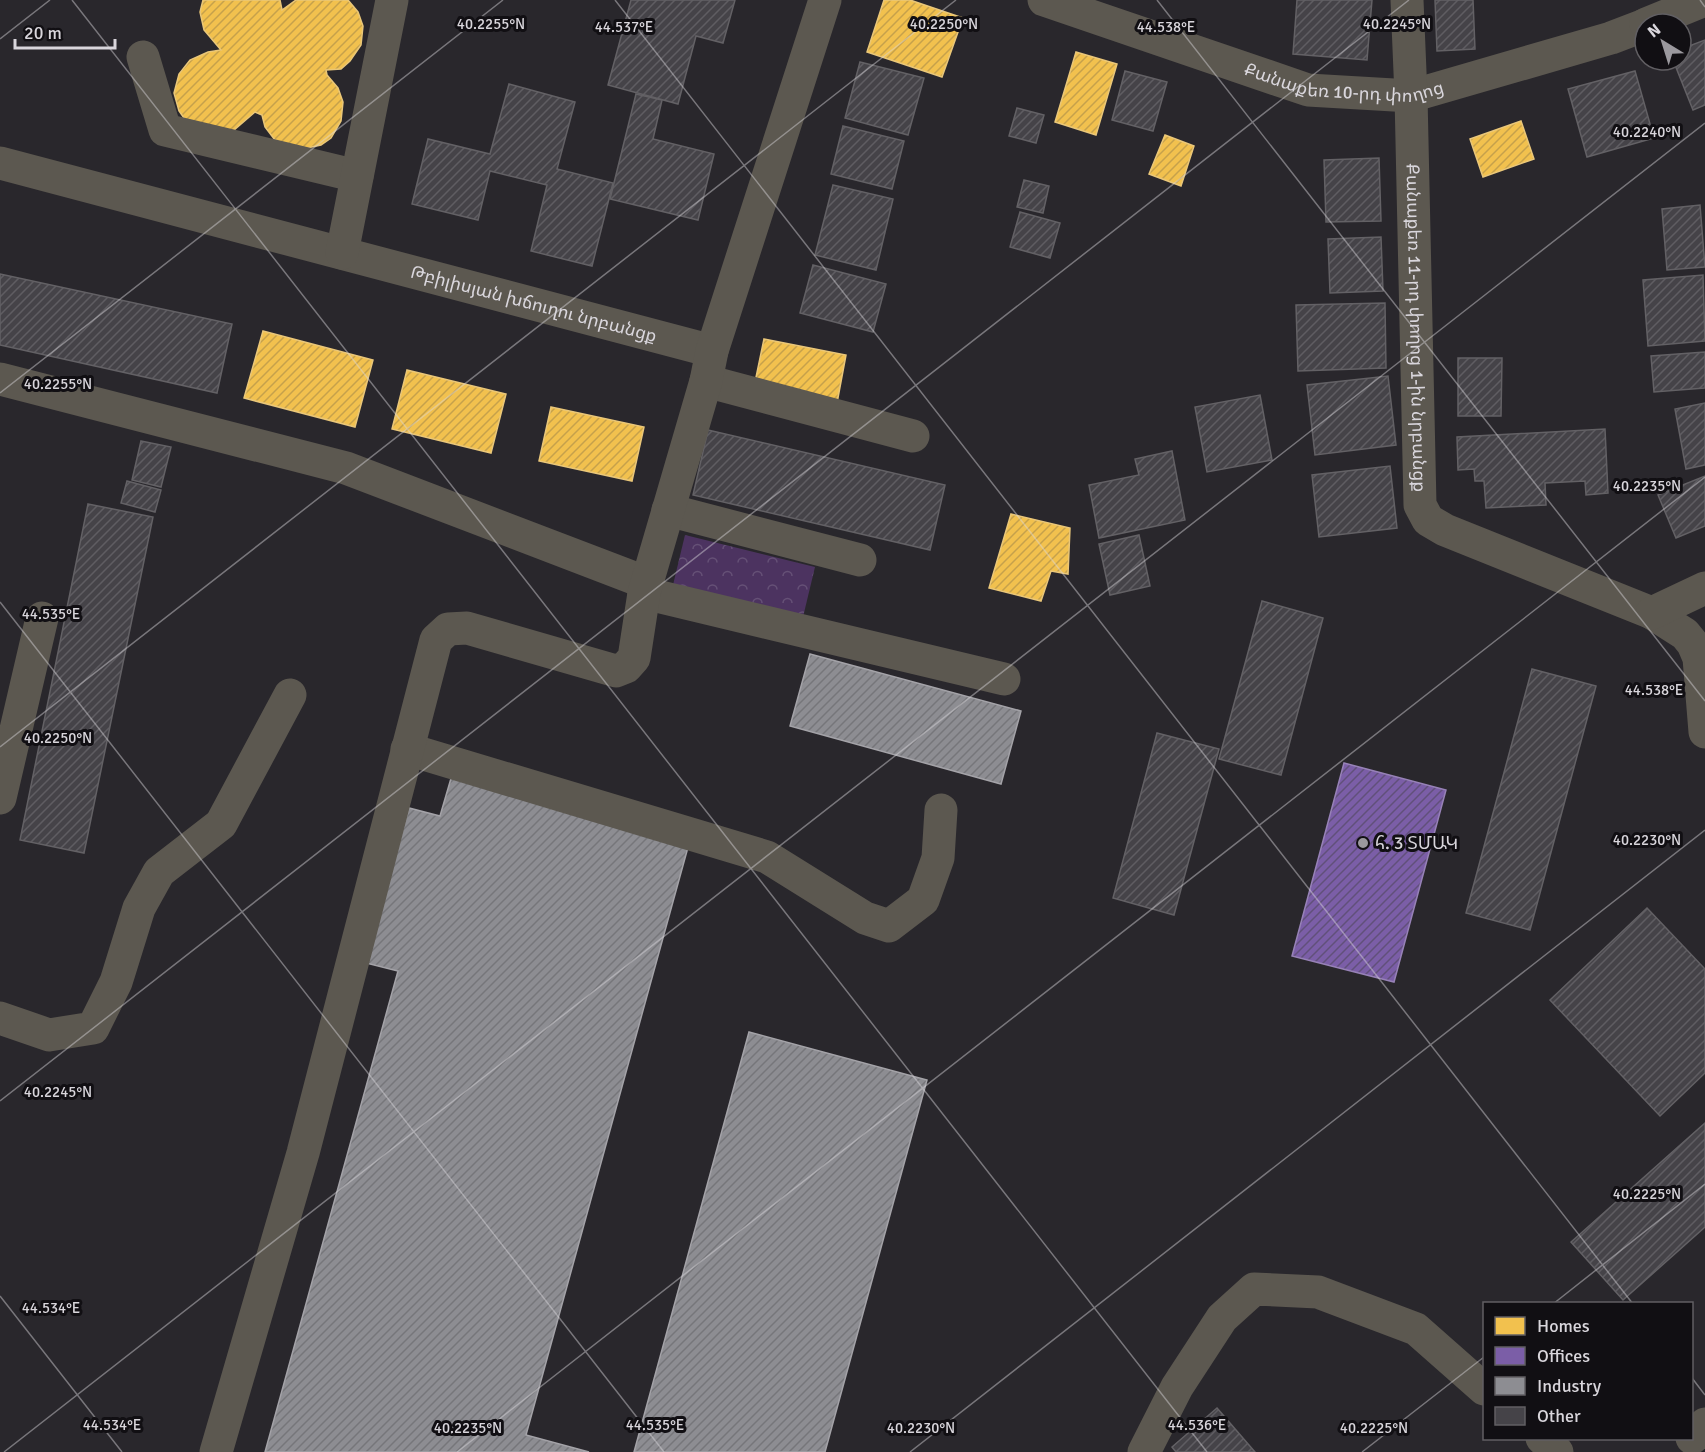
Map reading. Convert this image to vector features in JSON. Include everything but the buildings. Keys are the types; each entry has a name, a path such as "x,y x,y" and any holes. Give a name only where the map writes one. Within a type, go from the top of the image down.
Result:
{"street":[{"path":"342,253 392,0"},
{"path":"216,1452 303,1153 436,640 448,629 468,628 616,671 626,667 634,658 645,588 709,366 825,0"},
{"name":"Քանաքեռ 10-րդ փողոց","path":"1044,0 1308,90 1411,96 1611,38 1633,29"},
{"name":"Քանաքեռ 11-րդ փողոց 1-ին նրբանցք","path":"1407,0 1420,505 1428,520 1445,530 1652,613 1685,634 1693,644 1699,658 1705,732"},
{"name":"Քանաքեռ 10-րդ փողոց","path":"1676,12 1705,0"},
{"path":"143,57 165,130 357,176"},
{"name":"Թբիլիսյան խճուղու նրբանցք","path":"0,165 342,253 709,366 913,436"},
{"path":"0,379 346,468 645,588 1004,679"},
{"path":"668,510 860,560"},
{"path":"1652,613 1705,588"},
{"path":"0,798 42,618"},
{"path":"0,1018 50,1035 93,1028 116,982 139,908 159,872 221,824 290,695"},
{"path":"407,749 767,857 865,918 889,926 923,900 938,858 942,810"},
{"path":"1144,1452 1177,1387 1222,1318 1254,1289 1318,1292 1416,1329 1483,1387"},
{"path":"1693,1436 1705,1424"},
{"path":"1544,1440 1557,1452"},
{"path":"1678,1452 1689,1440"}],"green space":[{"path":"685,535 815,567 803,617 673,585"}],"place":[{"name":"հ. 3 ՏՄԱԿ","path":"1363,843"}]}
